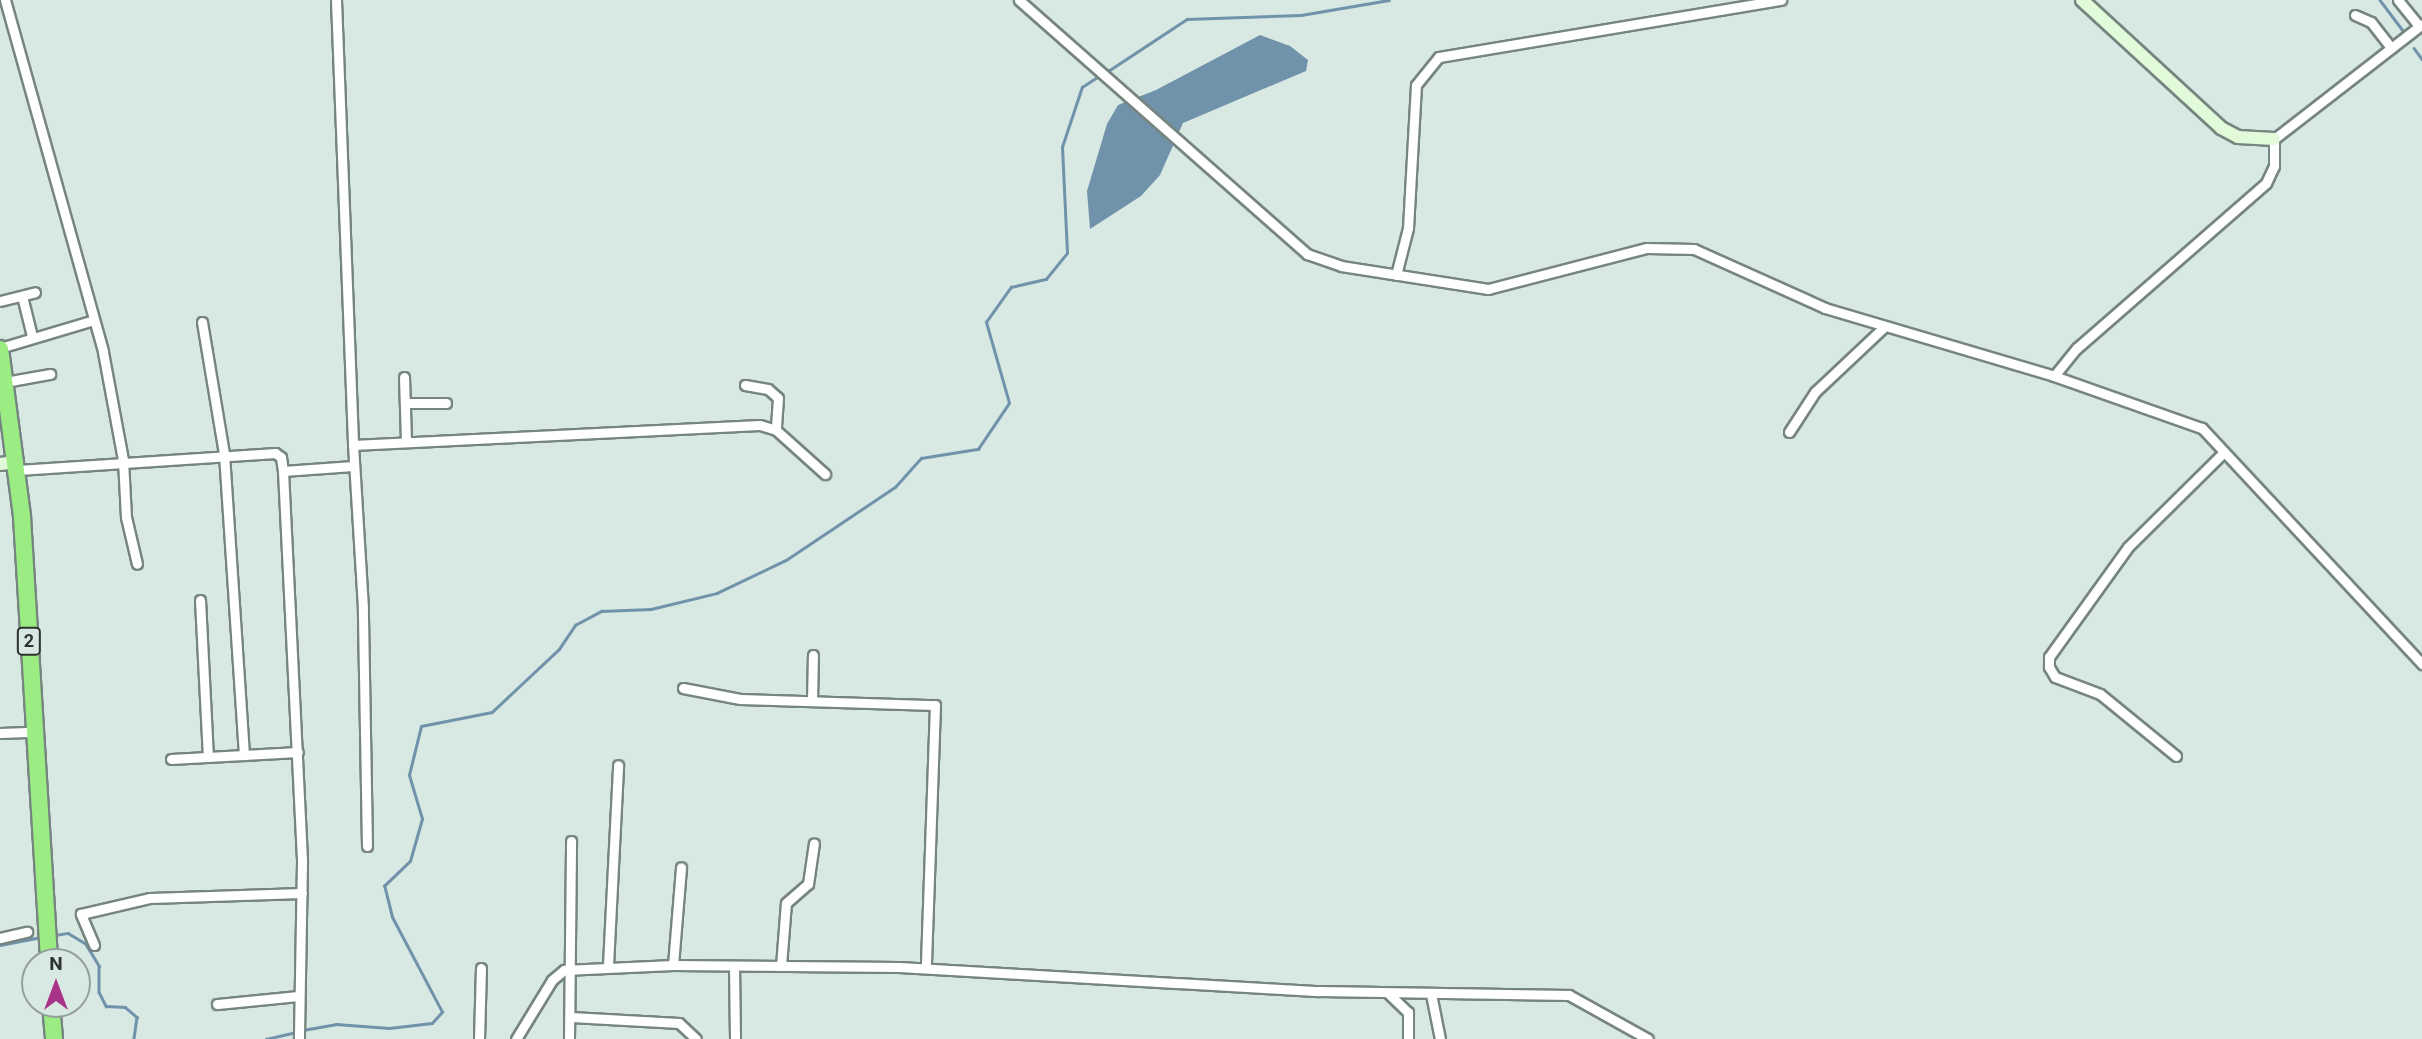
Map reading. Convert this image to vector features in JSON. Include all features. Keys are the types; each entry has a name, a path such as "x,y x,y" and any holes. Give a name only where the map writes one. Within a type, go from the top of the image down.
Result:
{"highway":[{"name":"2","path":"0,349 18,466 48,948"},
{"path":"52,1018 54,1039"}],"street":[{"path":"5,0 94,320 123,460 126,517 137,564"},
{"path":"336,0 353,466 363,608 368,846"},
{"path":"1019,0 1298,250 1341,266 1488,289 1670,246 1724,260 1814,303 1883,328 2054,376 2202,428 2422,664"},
{"path":"1396,275 1408,228 1416,85 1439,57 1781,0"},
{"path":"2082,0 2221,128 2238,137 2274,139 2418,27 2398,0"},
{"path":"2355,15 2371,22 2394,45"},
{"path":"2054,376 2077,348 2266,183 2274,166 2274,139"},
{"path":"0,301 36,292"},
{"path":"22,296 32,336"},
{"path":"0,349 32,336 94,320"},
{"path":"202,322 224,454 244,755"},
{"path":"1789,432 1815,392 1883,328"},
{"path":"5,383 50,374"},
{"path":"404,377 406,442"},
{"path":"745,385 768,388 778,398 776,430"},
{"path":"405,402 446,402"},
{"path":"353,444 760,425 776,430 825,474"},
{"path":"0,464 18,466 224,454 275,453 281,457 298,752 302,893 299,1038"},
{"path":"2176,756 2099,694 2055,677 2048,663 2053,650 2129,547 2223,453"},
{"path":"283,471 353,466"},
{"path":"200,600 208,757"},
{"path":"812,701 813,654"},
{"path":"683,688 740,699 927,702 937,709 926,968"},
{"path":"0,733 34,732"},
{"path":"171,759 298,752"},
{"path":"608,965 618,765"},
{"path":"569,1039 570,841"},
{"path":"781,966 786,903 808,884 814,843"},
{"path":"673,965 681,867"},
{"path":"94,944 81,914 150,898 302,893"},
{"path":"0,938 27,932"},
{"path":"516,1039 552,980 569,967 608,965 926,968 1388,993 1575,996 1648,1039"},
{"path":"734,966 735,1039"},
{"path":"479,1039 481,968"},
{"path":"1388,993 1408,1012"},
{"path":"1408,1039 1408,1012 1416,993"},
{"path":"1431,994 1440,1039"},
{"path":"217,1004 299,996"},
{"path":"571,1017 676,1022 688,1027 696,1039"}],"water":[{"path":"1260,35 1290,46 1308,60 1306,71 1183,123 1160,175 1141,196 1090,229 1087,191 1107,124 1118,105 1156,90"}],"waterway":[{"path":"1105,73 1187,19 1301,15 1389,0"},
{"path":"2380,0 2404,32"},
{"path":"2414,48 2422,59"},
{"path":"303,1030 336,1024 389,1028 432,1023 442,1012 392,917 384,886 410,861 422,819 409,775 421,726 492,712 559,649 575,625 601,611 651,609 717,593 786,560 895,487 921,458 978,449 1009,403 986,322 1011,287 1046,279 1067,253 1062,147 1082,87 1099,76"},
{"path":"55,935 68,933 86,944 99,966 99,992 106,1006 125,1007 137,1017 134,1039"},
{"path":"0,945 42,937"},
{"path":"266,1039 297,1032"}]}
